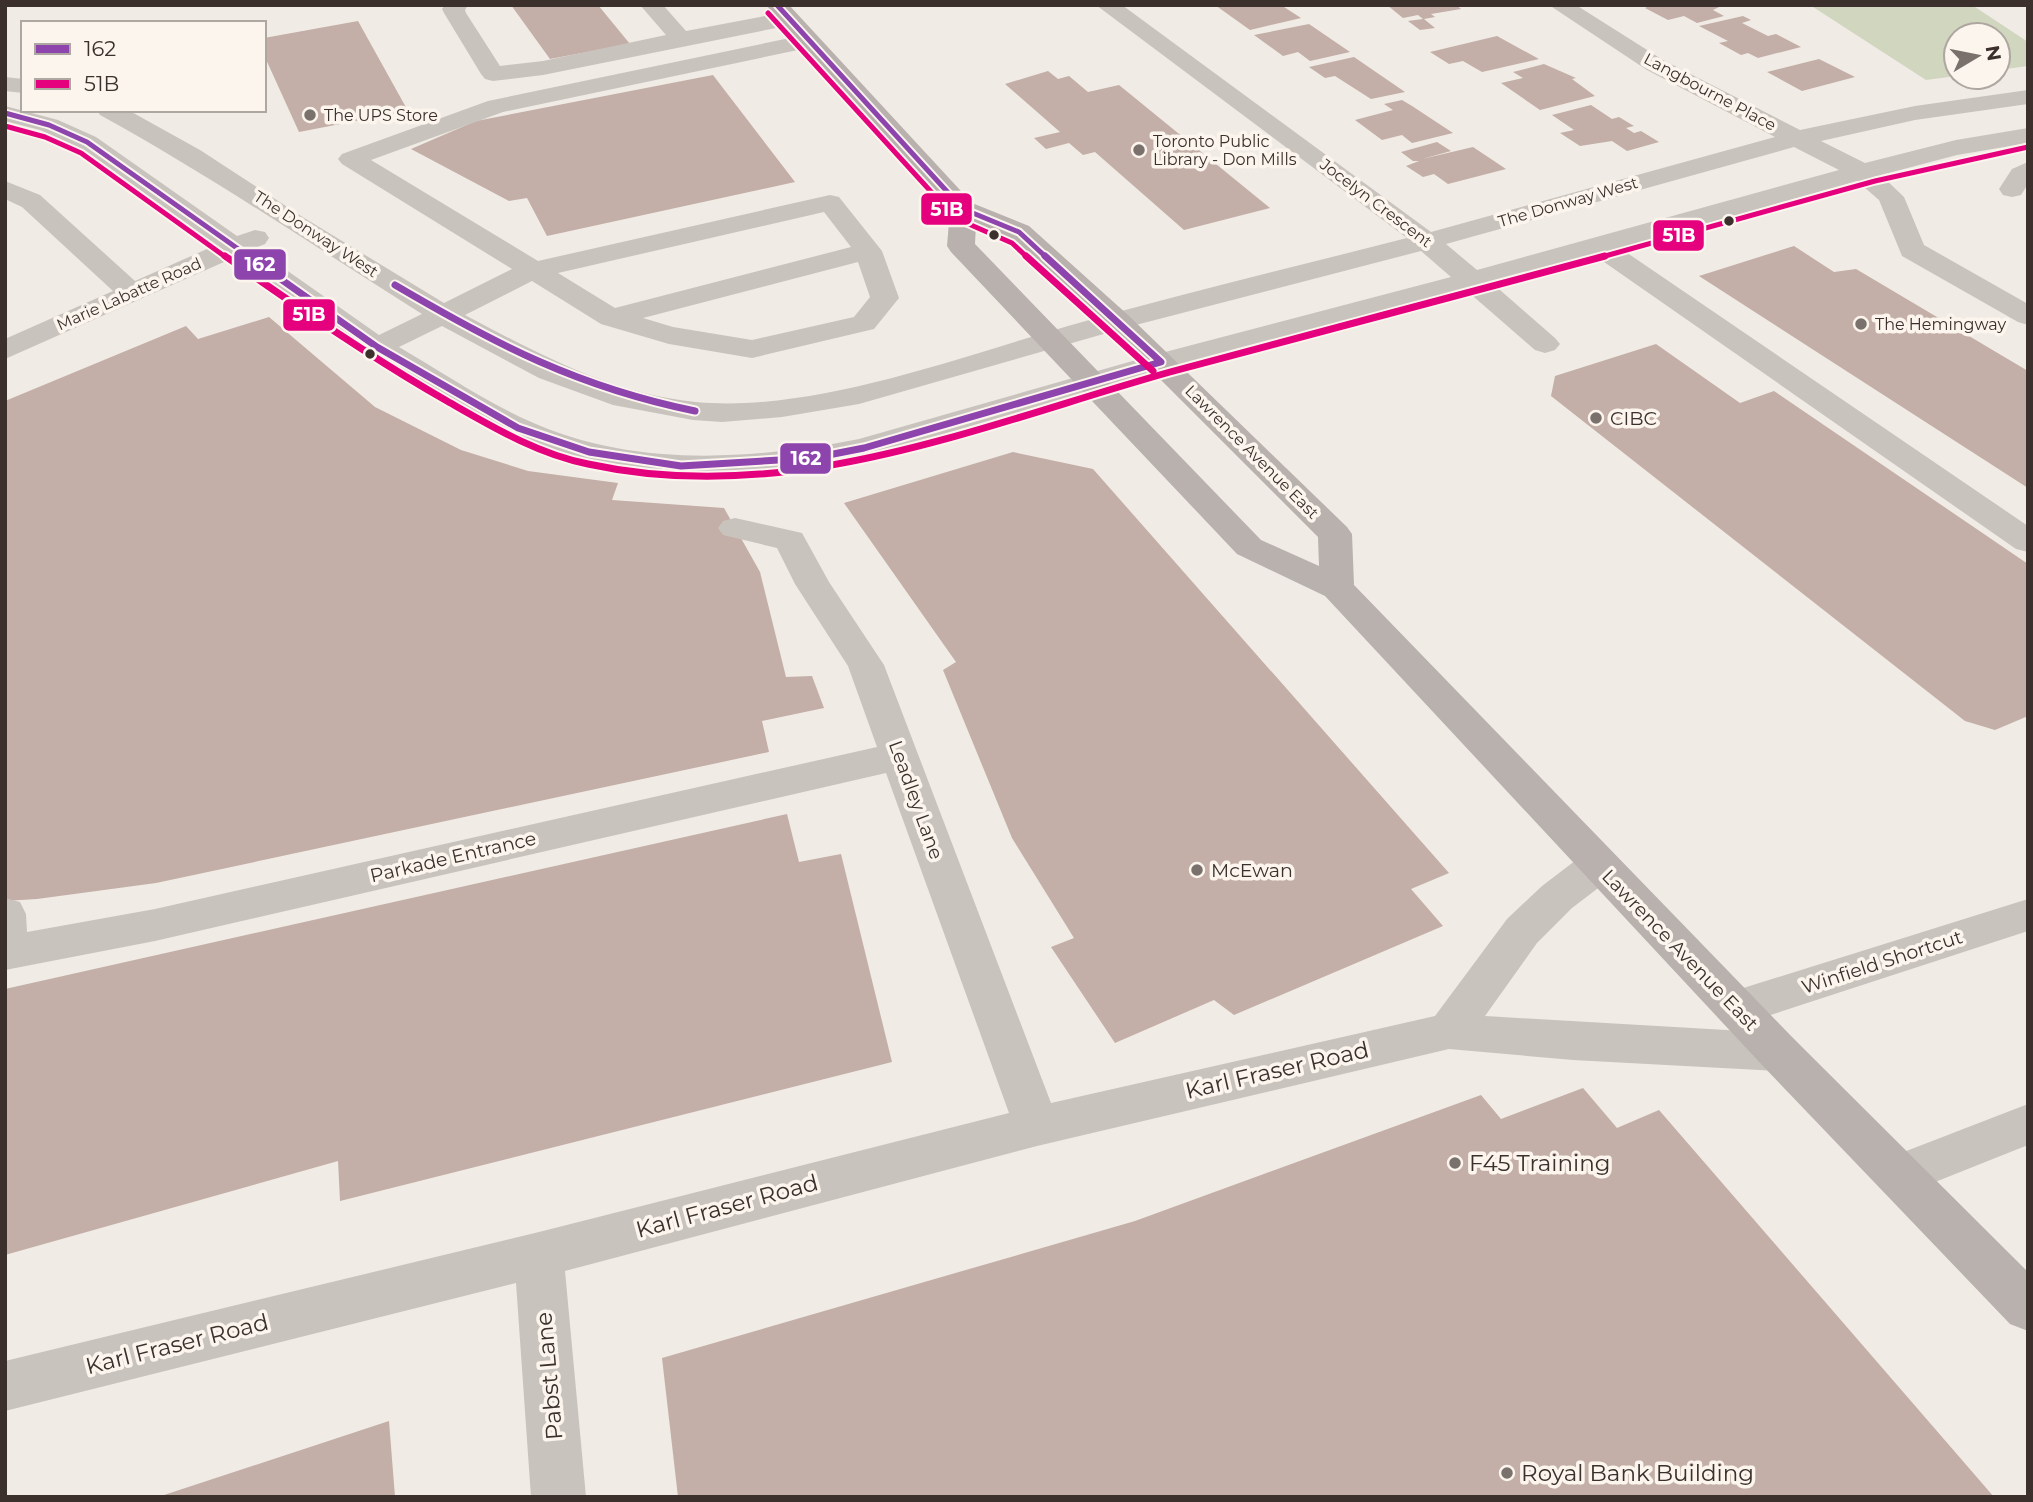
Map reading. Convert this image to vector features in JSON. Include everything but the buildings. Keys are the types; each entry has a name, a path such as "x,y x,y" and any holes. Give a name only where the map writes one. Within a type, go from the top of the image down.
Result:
{"main road":[{"name":"Lawrence Avenue East","path":"783,12 963,209 1019,232 1161,362 1335,534 1337,588"},
{"name":"Lawrence Avenue East","path":"963,209 961,246 1249,547 1337,588 1778,1052 2028,1307"}],"street":[{"path":"457,5 453,9 455,13 493,74 543,68 681,39 783,12"},
{"path":"651,5 681,39"},
{"name":"Jocelyn Crescent","path":"1107,5 1428,242 1545,344"},
{"name":"Langbourne Place","path":"1560,5 1655,65 1862,172 1891,197 1912,250 2025,314"},
{"path":"377,347 531,271 830,203 868,251 885,298 864,323 752,349 669,335 611,318 531,271 351,159 497,106 809,41"},
{"name":"The Donway West","path":"112,112 202,162 292,222 442,314 550,372 591,389 642,402 709,413 761,411 859,395 1118,321 1428,242 1798,138 1915,113 2028,97"},
{"path":"5,113 48,125 87,142 377,347 538,437 589,452 681,466 724,465 835,454 935,429 1161,362 1473,280 1862,172 1955,148 2028,135"},
{"path":"5,188 31,201 132,293"},
{"name":"Marie Labatte Road","path":"5,350 292,222"},
{"path":"1598,245 2028,542"},
{"path":"611,318 868,251"},
{"name":"Leadley Lane","path":"735,528 790,540 812,584 866,665 1037,1126"},
{"name":"Parkade Entrance","path":"6,940 155,925 900,756"},
{"path":"1449,1031 1522,931 1557,897 1599,865"},
{"name":"Winfield Shortcut","path":"1737,1008 2028,915"},
{"name":"Karl Fraser Road","path":"5,1386 539,1255 1037,1126 1449,1031 1778,1052"},
{"path":"1900,1175 2028,1124"},
{"name":"Pabst Lane","path":"539,1255 559,1497"}],"green space":[{"path":"1810,5 1972,5 1996,21 1942,21 1942,78 1926,80"},
{"path":"2012,31 2028,42 2028,66 2012,68"}],"transit line":[{"name":"162","path":"5,113 49,125 87,142 377,347 518,428 589,452 681,466 813,458 864,448 948,425 1161,362 1019,232 963,209 777,5"},
{"name":"51B","path":"768,13 955,218 1012,243 1153,371"},
{"name":"51B","path":"5,126 45,137 81,153 255,278 344,338 435,394 508,434 546,451 586,464 660,476 734,478 807,470 881,456 1168,373 1824,195 2028,147"},
{"name":"162","path":"395,285 468,328 539,363 612,391 695,411"}],"place":[{"name":"The UPS Store","path":"310,115"},
{"name":"Toronto Public Library - Don Mills","path":"1139,150"},
{"name":"The Hemingway","path":"1861,324"},
{"name":"CIBC","path":"1596,418"},
{"name":"McEwan","path":"1197,870"},
{"name":"F45 Training","path":"1455,1163"},
{"name":"Royal Bank Building","path":"1507,1473"}]}
